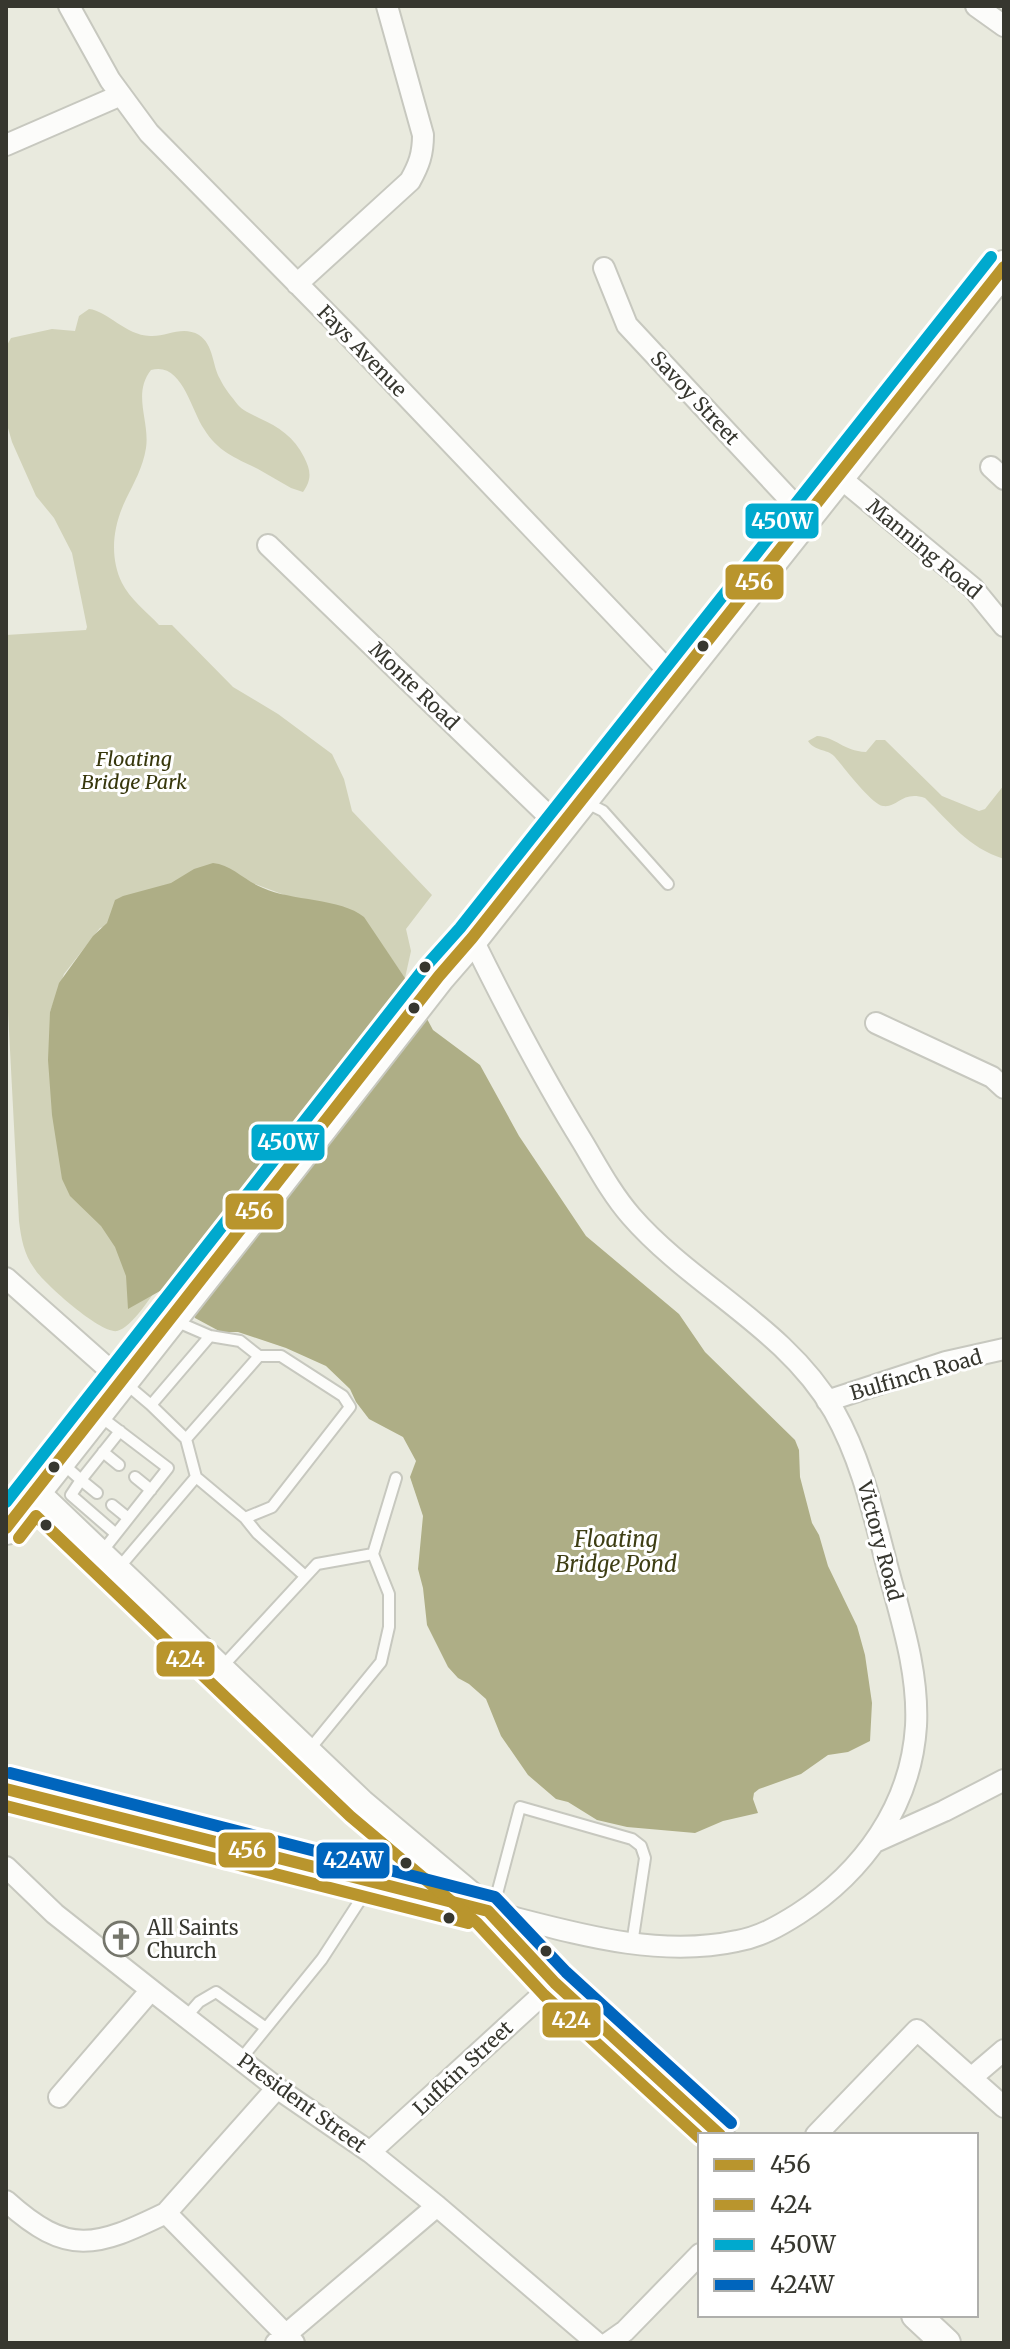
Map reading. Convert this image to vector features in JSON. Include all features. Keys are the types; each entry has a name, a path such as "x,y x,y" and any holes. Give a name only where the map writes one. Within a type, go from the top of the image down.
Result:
{"main road":[{"path":"6,1528 34,1492 70,1470 108,1422 121,1380 175,1316 439,976 1004,267"},
{"path":"34,1492 111,1553 220,1669 307,1753 361,1804 488,1911 555,1983 718,2133"},
{"path":"6,1789 488,1911"},
{"path":"918,2317 946,2343"}],"street":[{"name":"Fays Avenue","path":"69,6 121,95 149,133 677,680"},
{"path":"297,284 410,181 419,166 423,135 387,6"},
{"path":"976,6 1004,26"},
{"path":"6,145 121,95"},
{"name":"Savoy Street","path":"604,268 627,325 806,517"},
{"name":"Manning Road","path":"838,476 973,588 1004,626"},
{"name":"Monte Road","path":"268,545 560,827"},
{"name":"Victory Road","path":"472,938 559,1103 630,1215 674,1259 773,1340 809,1375 827,1401 846,1435 869,1498 907,1643 915,1684 916,1726 911,1762 901,1796 875,1842 859,1863 824,1897 764,1934 736,1942 703,1946 632,1944 488,1911"},
{"path":"876,1023 992,1077 1004,1088"},
{"path":"6,1278 121,1380"},
{"name":"Bulfinch Road","path":"827,1401 946,1362 1004,1349"},
{"path":"875,1842 1004,1780"},
{"name":"President Street","path":"6,1867 55,1914 151,1990 277,2088 370,2152 597,2343"},
{"name":"Lufkin Street","path":"370,2152 555,1983"},
{"path":"59,2097 151,1990"},
{"path":"818,2133 917,2030 1004,2107"},
{"path":"971,2078 1004,2050"},
{"path":"6,2201 39,2226 75,2242 93,2242 116,2235 166,2213 277,2088"},
{"path":"166,2213 286,2340 437,2206"},
{"path":"608,2343 625,2331 698,2256"}],"lane":[{"path":"582,800 603,811 668,884"},
{"path":"175,1316 210,1336 240,1341 259,1356 281,1356 343,1396 350,1407 272,1507 245,1518"},
{"path":"151,1405 210,1336"},
{"path":"186,1439 259,1356"},
{"path":"121,1380 186,1439 196,1477 245,1518 257,1533 305,1576"},
{"path":"103,1452 108,1422 168,1468 128,1518 111,1553"},
{"path":"103,1452 119,1465"},
{"path":"70,1470 103,1452"},
{"path":"70,1470 97,1493"},
{"path":"70,1470 71,1495 111,1553"},
{"path":"135,1477 151,1490"},
{"path":"111,1553 196,1477"},
{"path":"307,1753 381,1662 389,1627 389,1594 373,1554 396,1478"},
{"path":"112,1505 128,1518"},
{"path":"220,1669 317,1564 373,1554"},
{"path":"488,1911 498,1890 520,1807 632,1839 641,1846 645,1858 632,1944"},
{"path":"241,2059 322,1959 371,1883"},
{"path":"186,2017 199,2002 216,1992 266,2028"}],"green space":[{"name":"Floating Bridge Park","path":"89,309 141,335 187,331 199,335 210,350 217,374 238,405 279,429 300,450 310,475 303,492 221,449 204,429 178,380 162,369 151,370 145,379 142,398 147,438 145,455 122,509 114,541 118,573 129,594 159,625 172,625 233,687 278,714 332,754 344,779 352,811 432,895 406,929 411,951 405,978 378,939 334,905 287,896 255,884 100,928 64,974 50,1012 54,1031 163,1280 136,1317 117,1331 99,1325 60,1295 39,1275 24,1246 19,1221 6,974 6,635 86,630 87,627 72,553 54,518 36,496 12,442 6,421 6,347 11,338 52,329 75,331 79,316"},
{"path":"817,736 866,752 876,740 885,740 942,796 979,811 985,809 1004,785 1004,859 970,841 925,798 911,796 888,806 878,804 834,756 808,741"}],"water":[{"name":"Floating Bridge Pond","path":"213,863 274,892 342,906 364,917 405,978 433,1030 480,1065 519,1136 586,1236 679,1314 705,1352 795,1440 799,1450 800,1477 812,1523 828,1566 857,1626 865,1655 872,1703 870,1741 848,1752 828,1755 801,1774 759,1789 753,1799 758,1813 723,1821 695,1833 627,1827 597,1820 568,1802 556,1799 528,1775 501,1736 486,1699 448,1667 427,1625 418,1569 423,1516 410,1477 416,1461 403,1437 369,1419 350,1389 326,1366 238,1332 221,1332 195,1318 192,1310 160,1291 128,1309 126,1276 115,1247 101,1226 70,1196 62,1179 52,1115 48,1060 50,1012 59,983 93,936 107,923 115,900 171,883 194,869"}],"transit line":[{"name":"450W","path":"6,1502 426,966 460,928 991,257"},
{"name":"456","path":"6,1528 439,976 1004,267"},
{"name":"424","path":"19,1538 36,1516 350,1816 477,1923 544,1995 698,2136"},
{"name":"424W","path":"10,1773 495,1897 566,1972 731,2123"},
{"name":"456","path":"6,1789 488,1911"},
{"name":"424","path":"6,1806 468,1923"},
{"name":"456","path":"488,1911 555,1983 718,2133"}],"place":[{"name":"All Saints Church","path":"121,1939"}]}
